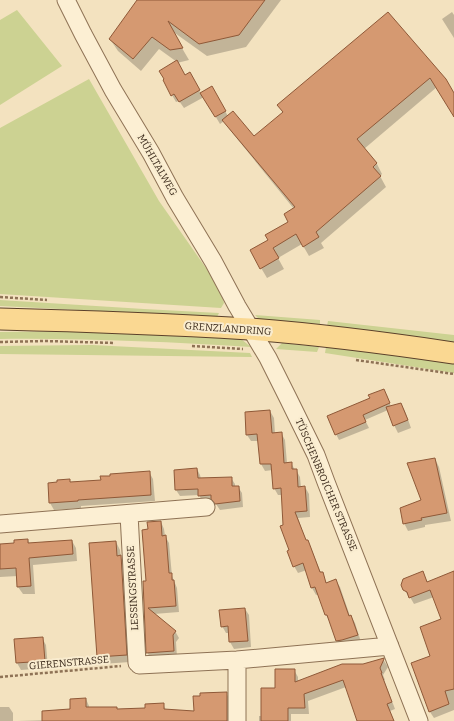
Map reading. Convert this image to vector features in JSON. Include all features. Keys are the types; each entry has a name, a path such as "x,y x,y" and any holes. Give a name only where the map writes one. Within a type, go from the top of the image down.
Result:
{"main road":[{"name":"GRENZLANDRING","path":"0,319 92,321 250,330 380,342 454,353"}],"street":[{"name":"MÜHLTALWEG","path":"66,0 113,90 151,152 175,198 213,261 250,330"},
{"name":"TÜSCHENBROICHER STRASSE","path":"250,330 264,350 316,456 419,721"},
{"path":"0,524 206,507"},
{"name":"LESSINGSTRASSE","path":"129,514 138,664"},
{"path":"138,664 237,660 390,646"},
{"path":"237,660 237,721"}],"path":[{"path":"0,342 115,342"},
{"path":"186,345 264,350"},
{"path":"350,359 454,374"},
{"name":"GIERENSTRASSE","path":"0,677 138,664"}],"green space":[{"path":"17,10 62,66 0,105 0,20"},
{"path":"89,79 159,201 220,288 224,303 221,308 0,294 0,128"},
{"path":"0,300 219,313 217,317 0,306"},
{"path":"255,315 320,320 320,324 261,321"},
{"path":"328,321 454,335 454,343 327,326"},
{"path":"84,331 241,339 251,347 126,341 0,339 0,332"},
{"path":"282,343 319,347 317,352 276,349"},
{"path":"92,345 250,353 252,357 0,354 0,346"},
{"path":"326,347 454,363 454,373 325,353"}],"building":[{"path":"137,0 265,0 239,35 199,44 168,21 183,48 170,50 152,37 133,59 109,39"},
{"path":"388,12 446,79 454,93 454,117 430,78 357,139 377,163 373,167 381,176 316,232 319,237 303,247 296,234 273,248 279,258 260,269 250,250 268,240 265,235 288,222 284,214 295,207 222,120 233,111 254,136 283,112 277,105"},
{"path":"177,60 185,75 190,72 200,90 179,102 174,94 171,96 159,71"},
{"path":"212,86 226,111 215,117 200,93"},
{"path":"384,389 390,403 363,415 366,422 335,435 327,416 370,398 368,395"},
{"path":"401,403 408,420 393,426 386,407"},
{"path":"270,410 272,433 282,432 284,463 292,462 292,469 297,469 298,487 305,486 307,511 295,512 306,540 308,540 320,572 323,572 326,583 336,579 349,616 351,615 358,635 336,641 315,587 311,588 303,563 293,567 287,551 289,550 280,526 283,525 281,488 273,489 271,464 260,464 257,434 246,435 245,412"},
{"path":"435,458 447,513 421,518 422,520 403,524 400,508 421,500 407,463"},
{"path":"197,468 198,478 232,477 232,486 239,486 240,501 215,504 211,499 211,495 198,496 198,489 175,490 174,470"},
{"path":"150,471 151,495 49,503 48,483 57,482 57,480 70,479 70,482 101,480 100,476 110,476 110,474"},
{"path":"161,521 162,536 166,535 169,573 172,573 172,580 174,580 176,606 148,608 176,631 173,635 174,651 146,653 143,581 146,581 142,530 148,529 147,522"},
{"path":"28,539 28,543 72,540 73,554 29,558 31,586 17,587 16,568 0,569 0,544 14,543 14,540"},
{"path":"116,541 117,556 121,555 127,655 97,657 89,543"},
{"path":"423,571 427,582 454,571 454,689 445,691 449,704 429,712 411,663 430,656 420,627 441,619 430,590 409,598 407,592 403,590 401,585 403,579"},
{"path":"245,608 248,641 229,642 228,626 221,627 219,610"},
{"path":"43,637 45,661 16,663 14,639"},
{"path":"384,658 380,668 392,702 387,704 394,721 357,721 343,680 304,694 305,708 288,708 288,721 261,721 261,688 275,688 275,669 295,669 295,682 342,664 363,664"},
{"path":"227,692 227,721 42,721 42,711 70,709 70,699 86,698 86,707 117,707 117,709 145,708 145,704 164,703 164,709 194,711 193,696 200,696 200,693"}]}
